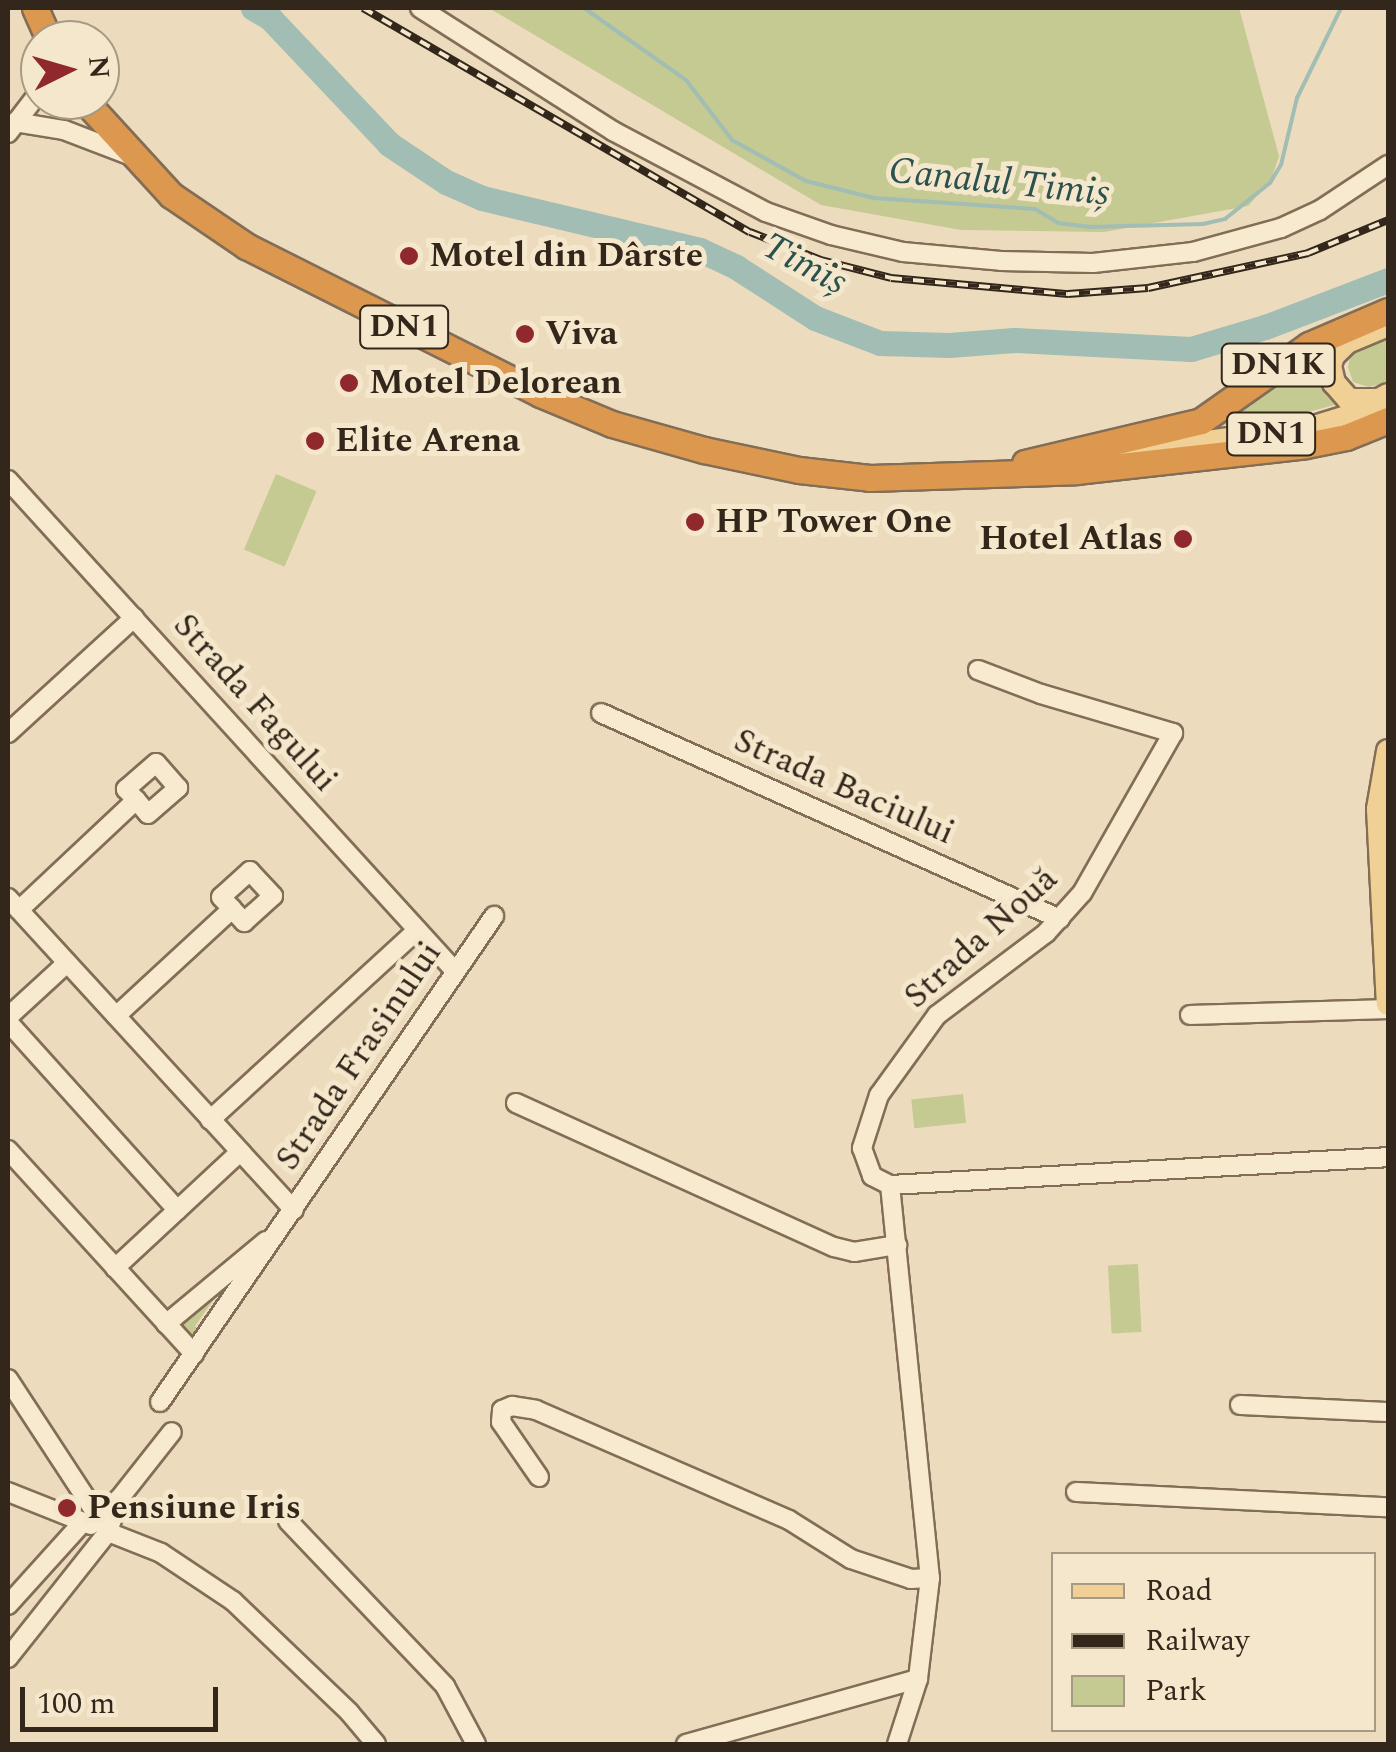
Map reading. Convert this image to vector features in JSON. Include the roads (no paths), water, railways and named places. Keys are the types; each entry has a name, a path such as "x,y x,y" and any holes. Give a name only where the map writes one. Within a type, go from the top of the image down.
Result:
{"highway":[{"name":"DN1","path":"101,120 131,156 191,210 246,246 540,394 612,424 754,462 835,475 915,478 1076,471 1264,451 1346,437 1386,405"},
{"name":"DN1K","path":"996,472 1075,448 1201,422 1309,345 1388,312"},
{"path":"1346,437 1388,442"}],"main road":[{"path":"1386,405 1349,400 1334,384 1330,366 1332,356 1347,342 1388,325"},
{"name":"DN1","path":"996,472 1314,426 1386,405"},
{"path":"1388,750 1378,809 1388,1007"}],"street":[{"path":"420,8 613,130 766,212 830,236 903,252 1001,261 1093,263 1193,252 1281,228 1320,210 1388,165"},
{"path":"11,128 64,130 131,156"},
{"name":"Strada Fagului","path":"8,480 454,970"},
{"path":"8,734 134,618"},
{"name":"Strada Nouă","path":"898,1744 918,1679 930,1578 890,1186 872,1176 862,1148 879,1096 937,1016 1060,919 1082,894 1173,733 1040,694 978,670"},
{"name":"Strada Baciului","path":"602,713 1060,919"},
{"path":"136,800 12,905 294,1210"},
{"path":"116,1016 232,908"},
{"name":"Strada Frasinului","path":"160,1402 494,916"},
{"path":"210,1120 416,930"},
{"path":"67,962 8,1019 177,1210"},
{"path":"1190,1016 1388,1007"},
{"path":"516,1103 834,1247 854,1252 897,1245"},
{"path":"8,1150 194,1354"},
{"path":"116,1268 240,1152"},
{"path":"890,1186 1388,1157"},
{"name":"Strada Frasinului","path":"166,1324 278,1233"},
{"path":"8,1379 108,1532"},
{"path":"1240,1405 1388,1412"},
{"path":"539,1477 501,1422 502,1410 512,1406 536,1410 789,1520 851,1559 911,1579 930,1578"},
{"path":"8,1658 108,1532 119,1499 172,1432"},
{"path":"8,1492 161,1553 233,1601 338,1700 376,1744"},
{"path":"1076,1492 1388,1508"},
{"path":"288,1521 445,1686 476,1744"},
{"path":"8,1605 83,1522"},
{"path":"686,1744 918,1679"}],"waterway":[{"name":"Timiș","path":"253,8 270,18 389,144 446,182 482,198 700,250 736,267 815,318 880,343 949,345 1014,340 1191,349 1265,327 1388,280"},
{"name":"Canalul Timiș","path":"584,8 686,80 732,140 806,181 874,198 1035,209 1058,223 1089,227 1203,224 1225,219 1270,183 1281,165 1297,98 1341,8"}],"railway":[{"path":"363,8 750,232 821,260 891,278 1068,294 1148,288 1308,253 1388,220"}],"place":[{"name":"Motel din Dârste","path":"409,256"},
{"name":"Viva","path":"525,334"},
{"name":"Motel Delorean","path":"349,383"},
{"name":"Elite Arena","path":"315,441"},
{"name":"HP Tower One","path":"695,522"},
{"name":"Hotel Atlas","path":"1183,539"},
{"name":"Pensiune Iris","path":"67,1508"}]}
